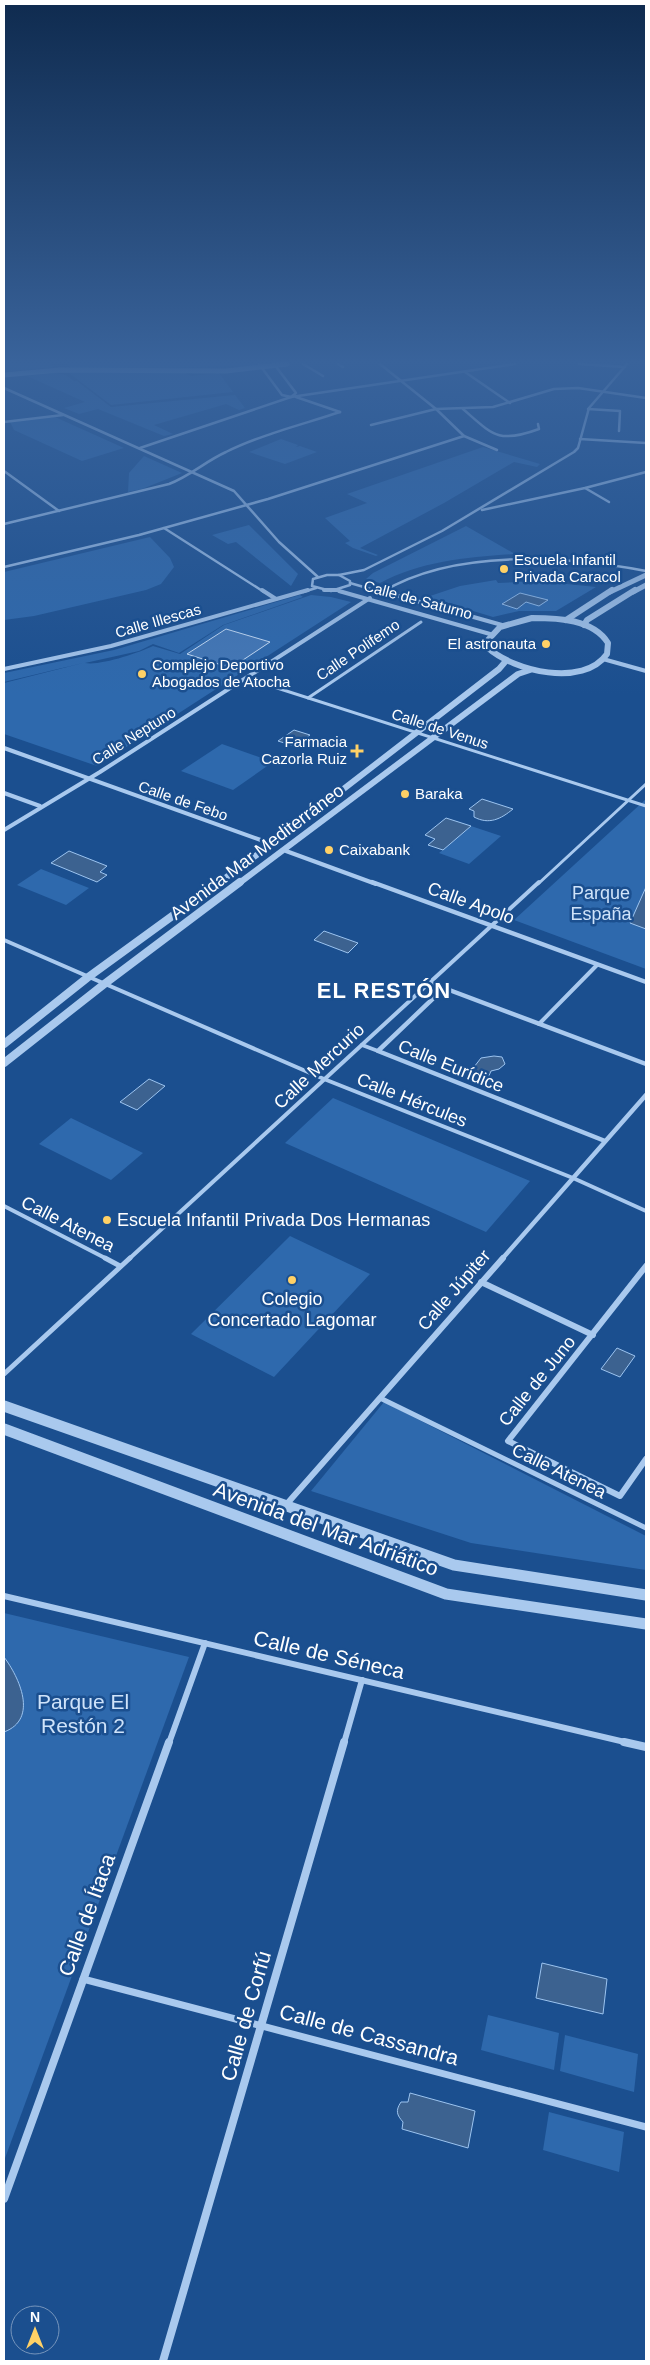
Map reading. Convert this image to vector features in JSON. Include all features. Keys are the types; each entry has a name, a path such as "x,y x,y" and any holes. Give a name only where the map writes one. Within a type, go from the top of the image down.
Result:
{"street":[{"path":"9,474 58,511"},
{"path":"4,524 169,484 190,474"},
{"path":"200,474 224,485 246,505 279,542 318,577"},
{"path":"4,567 164,528 349,474"},
{"path":"339,590 347,588 350,582 364,570 480,510 537,474"},
{"path":"480,510 512,505 637,474"},
{"path":"585,488 609,502"},
{"path":"498,498 512,505"},
{"path":"164,528 276,599"},
{"path":"380,592 396,582 416,576 471,562 498,559 551,558 646,571"},
{"path":"316,588 312,582 318,577 339,576 364,570"},
{"name":"Calle de Saturno","path":"339,576 350,582 380,592 502,625"},
{"path":"566,620 611,591 646,576"},
{"path":"584,625 587,620 618,599 646,584"},
{"name":"Calle Illescas","path":"4,669 111,646 316,588"},
{"name":"Calle de Saturno","path":"316,588 339,590 370,598 490,634"},
{"name":"Calle Neptuno","path":"4,830 370,598"},
{"path":"532,618 566,620 584,625 596,630 605,637 609,645 608,652 603,659 595,664 572,671 530,670 505,662 488,648 487,641 490,634 502,625 532,618"},
{"name":"Calle Polifemo","path":"308,698 421,622"},
{"path":"603,659 646,671"},
{"name":"Avenida Mar Mediterráneo","path":"4,1044 87,978 272,844 499,669 505,662"},
{"name":"Avenida Mar Mediterráneo","path":"4,1062 103,985 286,851 518,674 530,670"},
{"name":"Calle de Venus","path":"246,678 646,806"},
{"name":"Calle de Febo","path":"4,748 272,844"},
{"name":"Calle Mercurio","path":"4,1374 646,784"},
{"path":"4,793 40,806"},
{"name":"Calle Apolo","path":"286,851 646,982"},
{"name":"Calle Hércules","path":"4,940 87,978 324,1080 573,1178 646,1211"},
{"path":"539,1024 597,965"},
{"path":"430,982 646,1064"},
{"name":"Calle Eurídice","path":"444,988 378,1051 606,1142"},
{"path":"362,1045 378,1051"},
{"name":"Calle Júpiter","path":"285,1506 646,1095"},
{"name":"Calle Atenea","path":"4,1206 120,1266"},
{"name":"Calle de Juno","path":"646,1266 508,1441 620,1496 646,1459"},
{"path":"480,1282 593,1335"},
{"name":"Calle Atenea","path":"380,1398 646,1528"},
{"name":"Avenida del Mar Adriático","path":"4,1406 454,1565 646,1595"},
{"name":"Avenida del Mar Adriático","path":"4,1429 446,1594 646,1624"},
{"name":"Calle de Séneca","path":"4,1596 646,1747"},
{"name":"Calle de Ítaca","path":"4,2199 205,1643"},
{"name":"Calle de Corfú","path":"163,2361 362,1680"},
{"name":"Calle de Cassandra","path":"83,1979 646,2128"}],"green space":[{"path":"129,474 179,474 142,489 128,492"},
{"path":"404,474 493,474 360,548 378,555 376,556 353,548 345,543 350,541 325,518 367,503 347,494"},
{"path":"249,525 298,574 291,586 236,542 228,544 212,535"},
{"path":"466,526 515,554 446,561 412,570 380,583 366,579 373,573"},
{"path":"150,537 170,558 174,567 161,584 146,590 34,616 4,620 4,572"},
{"path":"496,580 498,583 537,581 596,587 556,611 519,611 493,617 427,597 460,586"},
{"name":"Complejo Deportivo Abogados de Atocha","path":"300,595 303,597 223,625 179,653 153,644 139,651 85,663 109,661 129,655 153,646 180,654 224,625 311,595 351,602 97,766 4,734 4,683 83,663 4,682 4,673 114,650"},
{"path":"222,744 273,762 233,790 181,771"},
{"name":"Parque España","path":"646,799 646,969 514,920"},
{"path":"471,826 501,836 469,864 439,853"},
{"path":"41,869 89,888 66,905 17,885"},
{"path":"333,1098 530,1181 486,1232 285,1143"},
{"path":"71,1118 143,1153 111,1180 39,1144"},
{"path":"290,1236 370,1274 274,1377 191,1334"},
{"path":"384,1402 646,1536 646,1570 471,1543 311,1491"},
{"name":"Parque El Restón 2","path":"4,1613 189,1657 4,2161"},
{"path":"488,2015 559,2033 554,2070 481,2050"},
{"path":"565,2035 638,2054 634,2092 560,2071"},
{"path":"549,2112 624,2132 619,2172 543,2150"}],"shaded area":[{"path":"520,593 548,600 539,606 526,602 517,609 502,604"},
{"path":"294,730 310,735 294,746 278,741"},
{"path":"482,799 513,809 495,820 485,821 474,817 474,811 469,809"},
{"path":"446,818 471,826 443,850 428,845 435,839 425,835"},
{"path":"69,851 107,866 100,872 107,875 97,882 51,863"},
{"path":"646,887 646,929 630,923"},
{"path":"324,931 358,943 348,953 314,940"},
{"path":"502,1057 505,1064 499,1069 491,1071 488,1078 480,1079 474,1067 481,1058"},
{"path":"149,1079 165,1086 137,1110 120,1102"},
{"path":"617,1348 635,1356 620,1377 601,1369"},
{"path":"4,1657 20,1686 23,1708 21,1718 15,1726 4,1732"},
{"path":"542,1963 607,1979 603,2014 536,1998"},
{"path":"410,2093 475,2111 468,2148 402,2129 403,2122 397,2110 401,2102 408,2102"}],"building":[{"path":"226,629 270,642 231,668 187,654"}],"place":[{"name":"Escuela Infantil Privada Caracol","path":"504,569"},
{"name":"El astronauta","path":"546,644"},
{"name":"Complejo Deportivo Abogados de Atocha","path":"142,674"},
{"name":"Farmacia Cazorla Ruiz","path":"357,751"},
{"name":"Baraka","path":"405,794"},
{"name":"Caixabank","path":"329,850"},
{"name":"Escuela Infantil Privada Dos Hermanas","path":"107,1220"},
{"name":"Colegio Concertado Lagomar","path":"292,1280"}],"district":[{"name":"EL RESTÓN","path":"384,990"}]}
